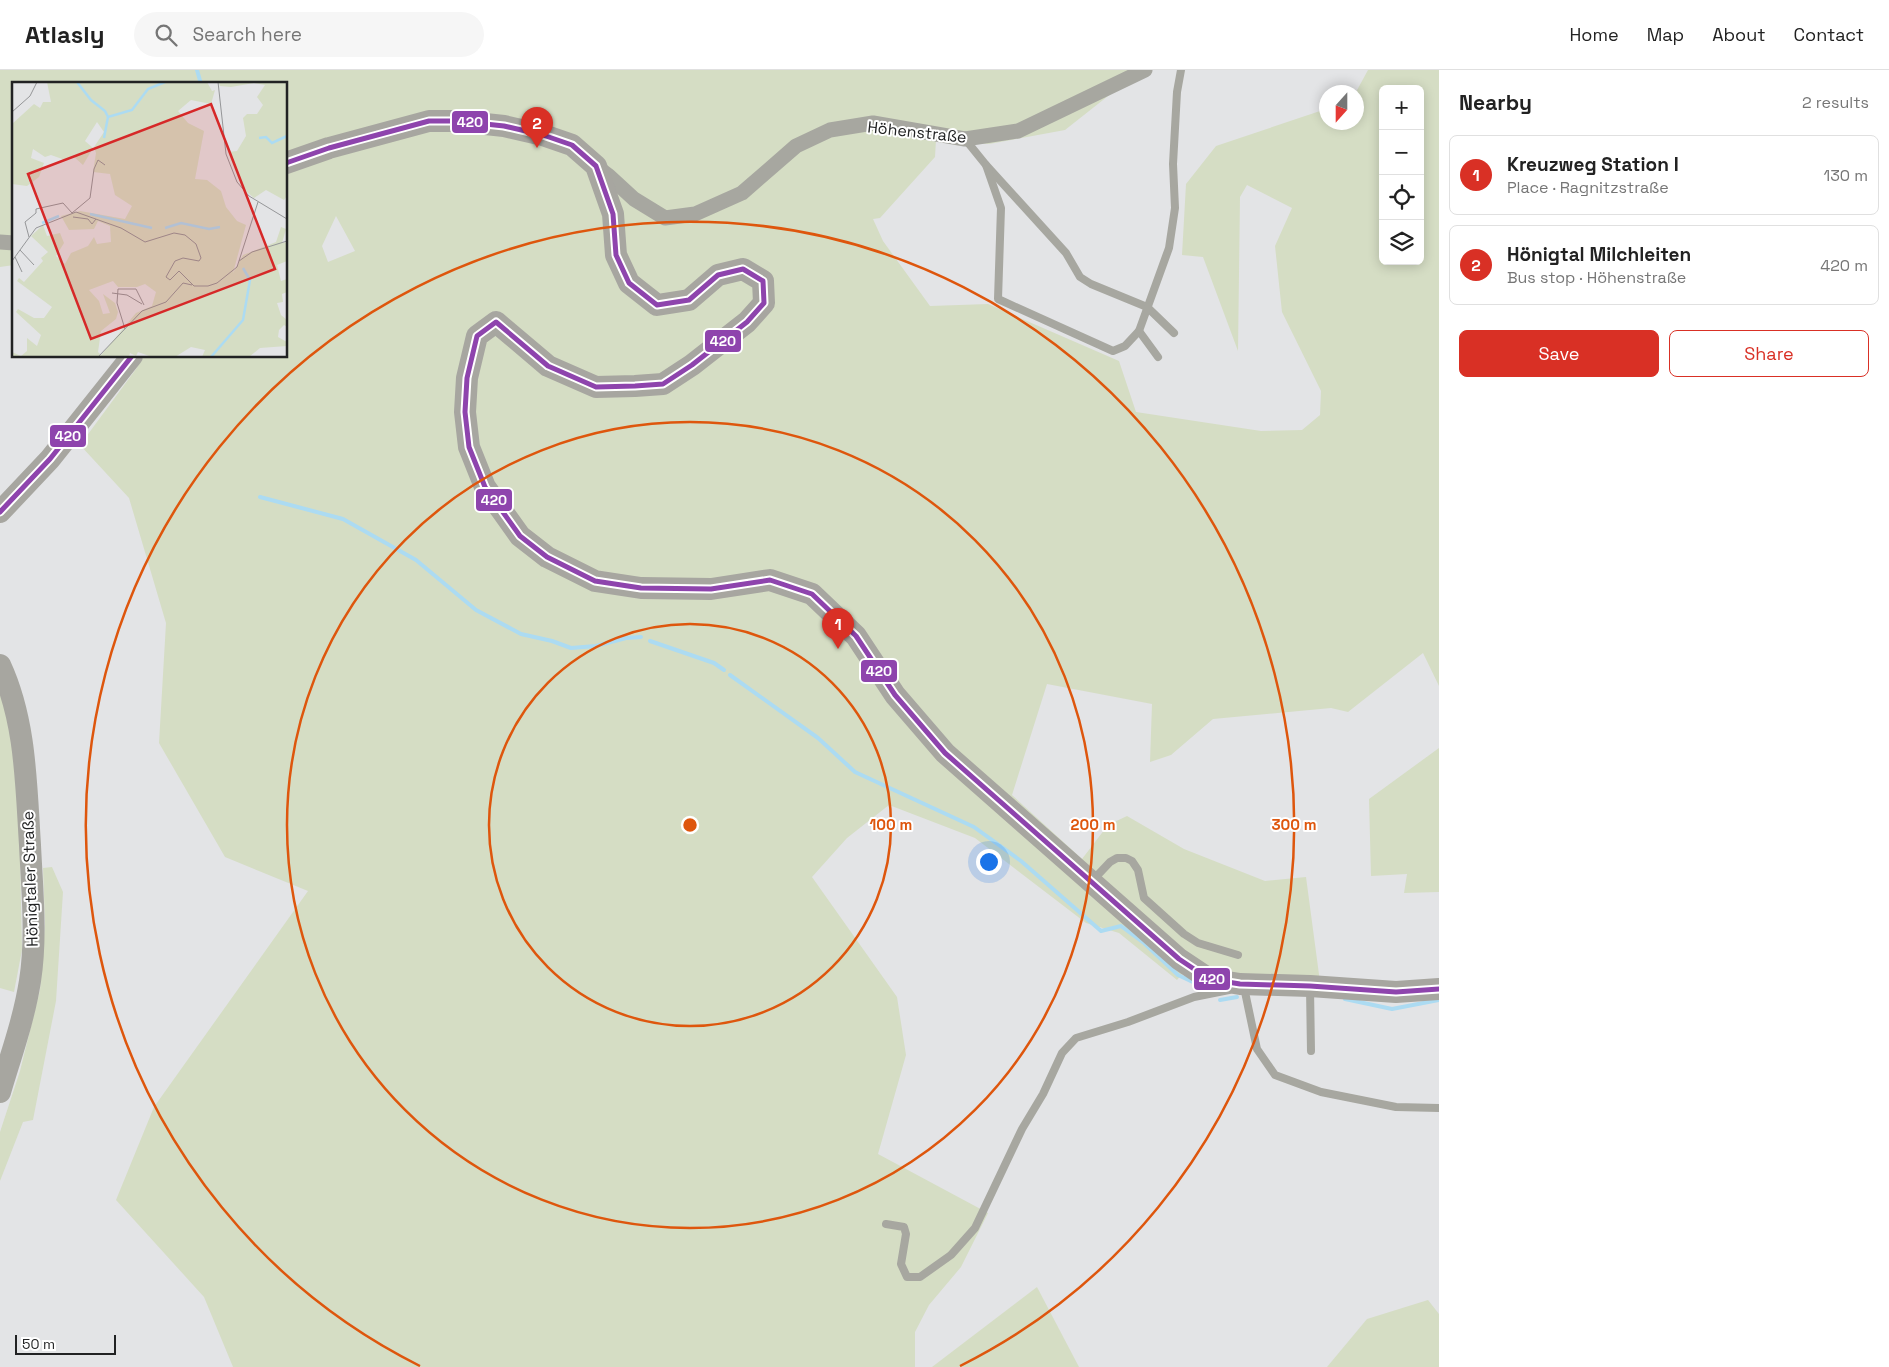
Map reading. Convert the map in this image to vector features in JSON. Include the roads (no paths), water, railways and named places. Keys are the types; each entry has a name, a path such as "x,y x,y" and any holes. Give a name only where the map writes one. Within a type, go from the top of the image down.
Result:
{"main road":[{"name":"Höhenstraße","path":"288,162 329,148 429,121 458,121 504,126 558,140 572,145 596,166"},
{"path":"596,166 613,214 616,255 629,283 657,305 689,300 718,274 742,269 763,281 764,303 747,322 692,365 663,384 596,387 548,366 496,322 477,336 467,378 465,412 469,447 485,486 520,536 547,557 595,581 641,588 711,589 770,580 812,594 856,636 894,695 945,753 1179,959 1209,979 1240,984 1310,986 1396,992 1439,989"},
{"path":"0,512 50,459 130,358"},
{"name":"Hönigtaler Straße","path":"0,666 15,705 25,763 33,926 30,982 16,1040 0,1092"}],"street":[{"name":"Höhenstraße","path":"596,166 634,199 665,218 694,214 742,193 796,146 830,130 873,123 965,140 1018,131 1145,70"}],"lane":[{"path":"986,165 1001,208 998,299 1113,351 1125,346 1139,331 1169,248 1174,208 1173,164 1180,70"},
{"path":"965,140 1066,253 1080,277 1091,284 1147,307 1174,333"},
{"path":"1139,331 1158,357"},
{"path":"1092,881 1110,862 1117,858 1126,858 1132,861 1138,870 1144,898 1184,934 1198,943 1238,955"},
{"path":"886,1224 904,1227 906,1234 901,1264 906,1278 920,1277 951,1255 975,1228 1022,1129 1042,1094 1062,1052 1076,1038 1128,1022 1194,997 1228,990 1240,984 1245,992 1257,1049 1275,1075 1321,1092 1396,1107 1439,1108"},
{"path":"1310,986 1311,1051"}],"waterway":[{"path":"197,70 200,82"},
{"path":"260,497 343,519 416,560 476,610 521,634 552,641 571,648 596,646 626,638 641,637"},
{"path":"650,641 714,663 724,670"},
{"path":"730,675 818,738 855,772 974,827 1021,861 1101,931 1121,926 1144,943 1178,975 1197,984"},
{"path":"1220,1000 1237,997"},
{"path":"1345,999 1392,1009 1439,1000"}],"place":[{"name":"Hönigtal Milchleiten","path":"537,148"},
{"name":"Kreuzweg Station I","path":"838,649"}]}
